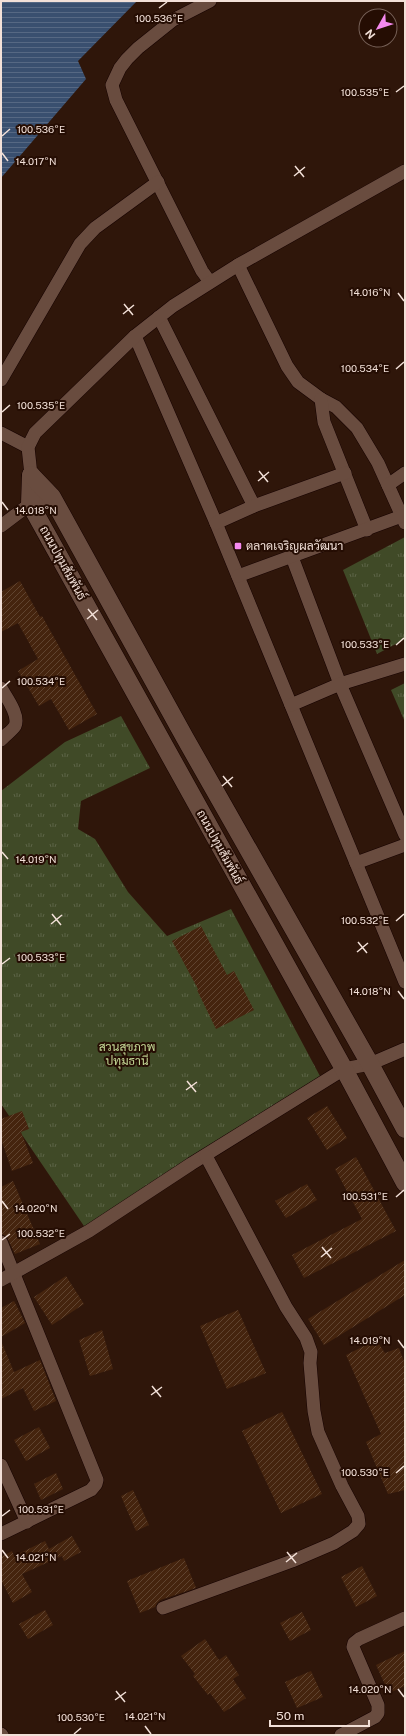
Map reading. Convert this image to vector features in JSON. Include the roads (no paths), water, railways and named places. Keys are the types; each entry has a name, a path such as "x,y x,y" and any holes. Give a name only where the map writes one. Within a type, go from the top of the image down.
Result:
{"street":[{"path":"210,1 173,20 138,48 120,68 112,85 116,100 202,271 210,282"},
{"path":"30,504 31,475 28,447 35,432 134,336 210,282 405,171"},
{"path":"1,380 80,244 95,228 158,182"},
{"path":"238,265 287,366 298,382 321,399 336,407 357,428 378,463 404,520 367,530 238,576"},
{"path":"159,317 254,506"},
{"path":"134,336 216,523 405,982"},
{"path":"321,399 324,422 367,530"},
{"path":"1,432 28,447"},
{"path":"216,523 254,506 345,473"},
{"path":"388,485 405,473"},
{"name":"ถนนปทุมสัมพันธ์","path":"31,475 52,497 189,745 370,1064 405,1129"},
{"path":"1,526 30,504 52,497"},
{"name":"ถนนปทุมสัมพันธ์","path":"30,504 344,1069 405,1183"},
{"path":"292,557 340,684 405,835"},
{"path":"291,705 340,684 405,664"},
{"path":"1,688 16,715 16,722 13,728 1,740"},
{"path":"356,863 405,845"},
{"path":"1,1280 89,1231 344,1069 370,1064 405,1049"},
{"path":"163,1608 292,1561 334,1543 354,1531 358,1524 358,1516 342,1486 318,1432 314,1412 310,1363 311,1352 306,1338 286,1307 206,1156"},
{"path":"1,1242 15,1273 97,1480 96,1484 91,1490 1,1534"},
{"path":"1,1466 27,1522"},
{"path":"341,1735 375,1717 378,1713 378,1705 353,1647 354,1643 359,1639 405,1618"}],"water":[{"path":"1,1 137,1 78,61 86,79 1,178"}],"place":[{"name":"ตลาดเจริญผลวัฒนา","path":"238,546"}],"park label":[{"name":"สวนสุขภาพ ปทุมธานี","path":"127,1054"}]}
